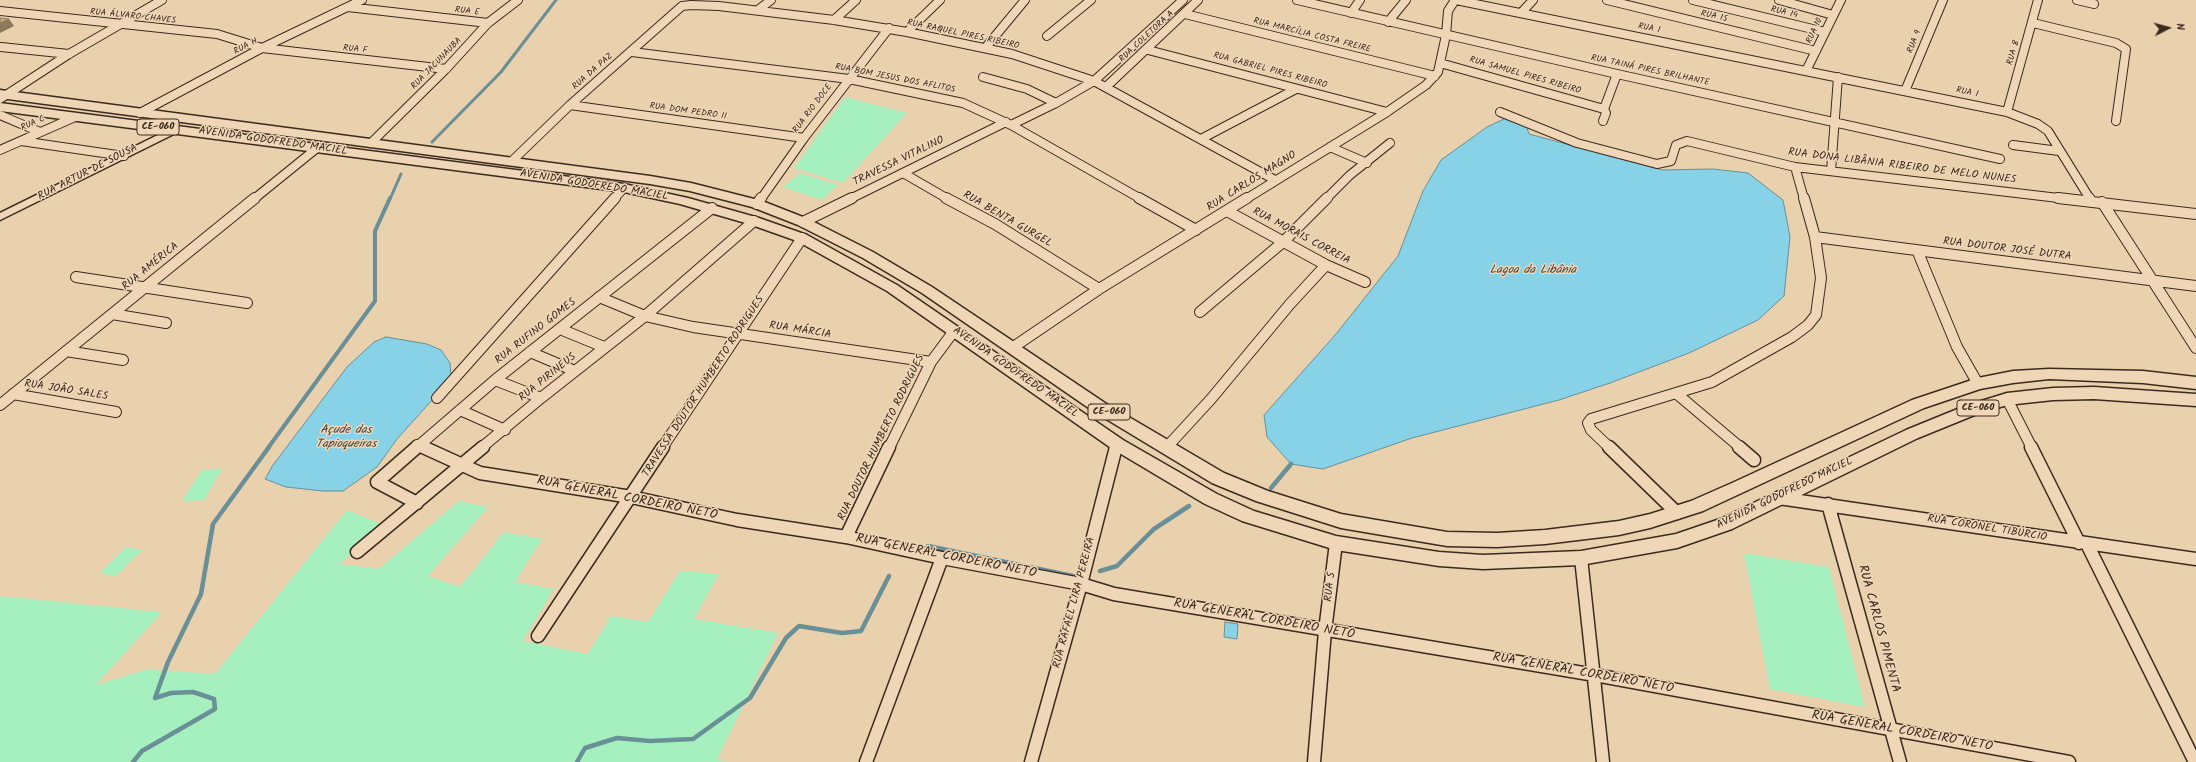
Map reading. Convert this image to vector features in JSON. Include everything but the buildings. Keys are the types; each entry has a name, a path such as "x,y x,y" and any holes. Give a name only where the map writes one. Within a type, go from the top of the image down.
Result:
{"main road":[{"name":"AVENIDA GODOFREDO MACIEL","path":"2,99 140,113 650,180 691,187 757,204 803,222 868,255 927,290 1012,348 1166,448 1218,478 1283,503 1340,521 1446,539 1496,540 1582,533 1650,522 1697,506 1776,471 1918,404 1978,384 2013,377 2049,374 2143,377 2196,383"},
{"name":"AVENIDA GODOFREDO MACIEL","path":"2,99 75,117 624,188 712,208 754,221 802,238 892,288 1117,444 1211,499 1248,516 1336,543 1440,559 1476,562 1581,558 1677,541 1726,524 1912,434 1971,410 2007,399 2053,394 2094,393 2196,400"}],"street":[{"path":"2,99 69,54 162,0"},
{"name":"RUA H","path":"140,113 262,48 362,0"},
{"name":"RUA JACUNAUBA","path":"371,144 446,69 488,23 518,0"},
{"path":"758,10 771,0"},
{"path":"834,20 856,0"},
{"path":"907,32 940,0"},
{"path":"986,47 1025,0"},
{"path":"1047,36 1091,0"},
{"name":"RUA COLETORA A","path":"1094,81 1182,0"},
{"name":"RUA COLETORA A","path":"1106,87 1148,50 1198,0"},
{"name":"RUA TAINÁ PIRES BRILHANTE","path":"1297,0 1618,74 2000,158"},
{"path":"1351,13 1360,0"},
{"path":"1388,22 1406,0"},
{"name":"RUA 1","path":"1455,0 2007,112 2043,127 2048,131 2059,151"},
{"name":"RUA CARLOS MAGNO","path":"1012,348 1099,289 1387,112 1426,85 1435,76 1440,63 1446,35 1448,11 1455,0"},
{"path":"1521,13 1533,0"},
{"name":"RUA 15","path":"1607,0 1816,51"},
{"name":"RUA 14","path":"1693,0 1825,32"},
{"path":"1778,0 1833,15"},
{"name":"RUA 10","path":"1806,71 1841,0"},
{"name":"RUA 9","path":"1905,91 1943,0"},
{"name":"RUA 8","path":"2007,112 2033,23 2038,0"},
{"path":"2077,0 2094,4"},
{"name":"RUA RAQUEL PIRES RIBEIRO","path":"691,5 758,10 834,20 889,28 986,47 1094,81 1275,180"},
{"name":"RUA DA PAZ","path":"512,161 570,105 632,52 682,6 691,5"},
{"name":"RUA E","path":"348,7 488,23"},
{"name":"RUA ÁLVARO CHAVES","path":"0,11 217,34 262,48"},
{"name":"RUA MARCÍLIA COSTA FREIRE","path":"1185,14 1435,76"},
{"path":"2033,23 2116,42 2126,49 2116,121"},
{"name":"RUA RIO DOCE","path":"757,204 804,138 889,28"},
{"path":"1,47 69,54"},
{"name":"RUA F","path":"262,48 446,69"},
{"name":"RUA GABRIEL PIRES RIBEIRO","path":"1148,50 1387,112"},
{"name":"RUA BOM JESUS DOS AFLITOS","path":"632,52 849,79 944,97 963,103 1008,124 1196,230"},
{"name":"RUA SAMUEL PIRES RIBEIRO","path":"1440,63 1604,109"},
{"path":"1603,121 1606,113 1604,109 1618,74"},
{"path":"983,76 1027,89 1056,103"},
{"path":"1831,171 1838,78"},
{"name":"TRAVESSA VITALINO","path":"803,222 1008,124 1056,103 1094,81"},
{"path":"1201,139 1296,89"},
{"name":"RUA DOM PEDRO II","path":"570,105 804,138"},
{"name":"RUA DONA LIBÂNIA RIBEIRO DE MELO NUNES","path":"1500,112 1577,143 1657,164 1671,161 1676,144 1687,142 1795,167 2196,214"},
{"path":"0,116 15,120 40,132"},
{"name":"RUA C","path":"0,150 75,117"},
{"name":"RUA ARTUR DE SOUSA","path":"0,217 176,129"},
{"path":"21,141 124,156"},
{"path":"1200,312 1283,242 1350,175 1367,163 1390,143"},
{"path":"2013,145 2059,151 2092,201"},
{"path":"1330,147 1367,163"},
{"name":"RUA AMÉRICA","path":"0,405 317,148"},
{"path":"1677,513 1591,430 1588,423 1591,419 1677,394 1712,382 1792,337 1808,325 1816,315 1820,295 1821,278 1815,237 1795,167"},
{"name":"RUA BENTA GURGEL","path":"904,173 979,218 995,224 1099,289"},
{"path":"437,398 624,188"},
{"path":"2102,202 2196,348"},
{"name":"RUA RUFINO GOMES","path":"417,504 377,484 378,479 495,380 712,208"},
{"name":"RUA MORAIS CORREIA","path":"1227,211 1326,265 1365,282"},
{"name":"RUA PIRINEUS","path":"357,552 417,504 541,398 645,316 754,221"},
{"name":"RUA DOUTOR JOSÉ DUTRA","path":"1815,237 2196,286"},
{"name":"TRAVESSA DOUTOR HUMBERTO RODRIGUES","path":"538,636 740,334 802,238"},
{"path":"1917,250 1957,347 1978,384"},
{"path":"1166,448 1211,399 1271,327 1326,265"},
{"path":"76,277 247,303"},
{"name":"RUA MÁRCIA","path":"599,297 645,316 694,327 931,362"},
{"path":"112,314 166,323"},
{"path":"560,329 604,347"},
{"name":"RUA DOUTOR HUMBERTO RODRIGUES","path":"846,537 931,362 954,331"},
{"path":"66,350 123,360"},
{"path":"530,352 575,371"},
{"path":"495,380 541,398"},
{"name":"RUA JOÃO SALES","path":"13,394 116,412"},
{"path":"1677,394 1754,460"},
{"path":"2007,399 2195,762"},
{"path":"460,410 504,430"},
{"name":"RUA RAFAEL LIRA PEREIRA","path":"1031,762 1081,584 1117,444"},
{"name":"RUA GENERAL CORDEIRO NETO","path":"417,445 461,466 480,473 631,497 737,520 846,537 942,558 1081,584 1114,594 1325,631 1595,675 2070,762"},
{"name":"RUA CORONEL TIBÚRCIO","path":"1777,498 1828,504 2083,544 2196,559"},
{"name":"RUA CARLOS PIMENTA","path":"1828,504 1900,762"},
{"name":"RUA 5","path":"1314,762 1325,631 1336,543"},
{"path":"866,762 942,558"},
{"path":"1581,558 1595,675 1603,762"}],"green space":[{"path":"845,97 907,113 843,183 794,168"},
{"path":"800,173 838,185 822,200 783,187"},
{"path":"223,468 204,500 182,501 202,470"},
{"path":"459,501 488,507 428,576 460,587 504,532 542,539 515,582 554,589 523,641 588,654 611,616 648,622 680,571 719,574 694,619 778,633 717,760 727,762 0,762 0,596 162,612 96,685 148,669 215,674 347,510 383,525 340,564 379,569"},
{"path":"126,547 142,550 116,576 100,573"},
{"path":"1744,553 1829,567 1865,707 1770,689"}],"water":[{"name":"Lagoa da Libânia","path":"1508,117 1526,125 1529,134 1662,170 1713,169 1748,173 1783,200 1790,237 1784,296 1758,320 1689,353 1610,383 1559,400 1412,438 1323,469 1291,464 1267,437 1264,415 1336,334 1398,256 1423,191 1441,160 1487,127"},
{"name":"Açude das Tapioqueiras","path":"386,337 427,344 441,350 450,363 451,375 443,388 397,439 377,467 343,491 323,491 286,487 265,479 273,465 347,367 374,342"},
{"path":"1225,622 1238,624 1237,639 1224,637"}],"waterway":[{"path":"432,142 501,72 556,0"},
{"path":"390,199 401,174"},
{"path":"268,448 375,301 375,231 390,198"},
{"path":"133,762 142,751 215,709 214,699 193,692 171,693 155,698 168,662 201,594 213,524 269,447"},
{"path":"1271,488 1291,464"},
{"path":"1100,571 1117,566 1154,529 1189,506"},
{"path":"928,546 1073,576"},
{"path":"577,762 585,748 617,738 650,741 693,739 750,698 786,638 799,626 842,633 861,631 889,576"}]}
